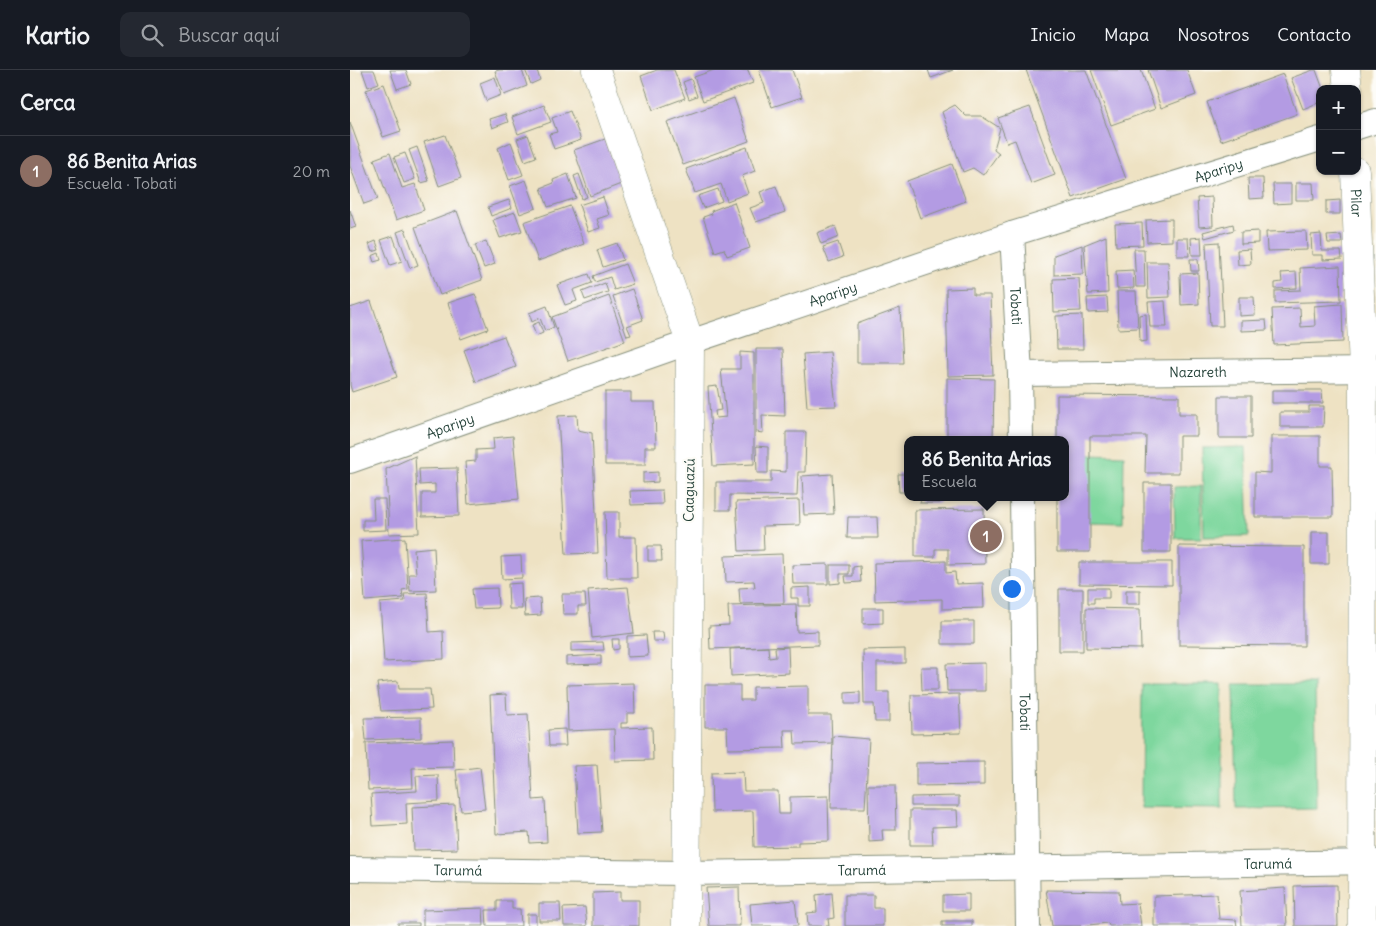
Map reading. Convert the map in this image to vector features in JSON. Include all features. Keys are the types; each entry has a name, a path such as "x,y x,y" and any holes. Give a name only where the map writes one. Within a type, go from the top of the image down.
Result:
{"street":[{"name":"Caaguazú","path":"596,70 690,342 686,926"},
{"path":"1346,70 1348,85"},
{"path":"1361,126 1376,121"},
{"name":"Aparipy","path":"350,461 690,342 1012,234 1316,140"},
{"name":"Pilar","path":"1355,175 1369,370 1369,862 1362,926"},
{"name":"Tobati","path":"1012,234 1020,374 1021,436"},
{"name":"Nazareth","path":"1020,374 1369,370"},
{"name":"Tobati","path":"1022,501 1028,926"},
{"name":"Tarumá","path":"350,869 685,873 1369,862"}],"green space":[{"path":"1246,447 1249,536 1204,537 1202,448"},
{"path":"1088,454 1124,455 1123,523 1088,522"},
{"path":"1201,486 1201,538 1175,538 1174,487"},
{"path":"1142,684 1222,684 1222,809 1141,808"},
{"path":"1234,684 1315,684 1317,808 1236,809"}],"building":[{"path":"362,70 374,70 379,83 368,87"},
{"path":"390,70 406,70 411,84 397,89"},
{"path":"522,70 527,86 504,95 495,71"},
{"path":"525,70 537,70 540,80 531,84"},
{"path":"657,70 674,70 685,98 653,110 641,76"},
{"path":"714,70 748,70 753,83 703,101 694,77"},
{"path":"759,70 792,70 802,97 772,107"},
{"path":"928,70 953,70 931,78"},
{"path":"1026,70 1086,70 1126,179 1073,198"},
{"path":"1091,70 1141,70 1155,109 1111,125"},
{"path":"1148,70 1187,70 1196,95 1161,108"},
{"path":"1316,70 1322,85 1316,85 1316,104 1303,109 1291,78"},
{"path":"1283,74 1297,114 1221,141 1207,102"},
{"path":"495,77 501,95 486,101 480,83"},
{"path":"691,79 697,96 689,99 683,82"},
{"path":"384,84 401,131 383,137 366,90"},
{"path":"734,98 749,141 683,165 667,122"},
{"path":"544,105 551,122 518,134 512,117"},
{"path":"955,105 966,116 981,116 1000,128 994,149 999,153 983,175 973,168 963,172 942,112"},
{"path":"1030,107 1055,175 1031,184 1015,140 1007,143 998,118"},
{"path":"570,111 581,140 554,149 549,134 557,132 552,118"},
{"path":"505,114 508,122 492,128 489,119"},
{"path":"350,122 378,199 364,204 350,166"},
{"path":"445,135 461,178 439,186 424,142"},
{"path":"528,135 536,157 525,161 517,139"},
{"path":"605,139 621,184 590,196 574,150"},
{"path":"511,142 523,175 509,180 498,148"},
{"path":"417,147 429,181 421,183 409,150"},
{"path":"747,147 755,171 742,176 748,193 727,201 721,184 695,193 686,169"},
{"path":"390,153 402,188 415,184 424,210 396,220 374,159"},
{"path":"405,153 415,179 404,183 394,157"},
{"path":"952,164 966,201 920,218 907,181"},
{"path":"568,174 576,198 548,207 541,188 554,183 553,180"},
{"path":"579,174 587,197 582,199 574,176"},
{"path":"1248,178 1263,178 1264,198 1249,199"},
{"path":"526,180 536,208 520,214 510,186"},
{"path":"1296,183 1313,183 1314,200 1296,200"},
{"path":"1273,184 1291,184 1291,203 1274,204"},
{"path":"776,186 785,212 756,222 750,208 764,203 760,192"},
{"path":"718,189 722,201 703,208 698,196"},
{"path":"603,197 609,215 597,219 600,228 588,232 579,205"},
{"path":"1212,197 1213,226 1199,227 1197,198"},
{"path":"509,200 512,208 491,216 488,207"},
{"path":"1340,200 1340,214 1326,214 1326,201"},
{"path":"734,202 750,248 727,256 724,249 715,252 703,217 712,214 711,211"},
{"path":"570,206 584,244 538,261 524,222"},
{"path":"350,210 356,227 350,229"},
{"path":"457,211 482,280 440,295 415,227"},
{"path":"515,212 522,231 500,238 493,220"},
{"path":"1172,219 1172,241 1147,242 1146,220"},
{"path":"1142,223 1143,245 1116,246 1115,224"},
{"path":"1233,224 1234,230 1205,238 1203,232"},
{"path":"835,226 839,237 821,244 817,233"},
{"path":"405,229 418,265 410,268 397,232"},
{"path":"1258,231 1258,243 1241,244 1241,232"},
{"path":"1306,231 1307,250 1267,251 1266,232"},
{"path":"1321,234 1322,251 1341,251 1342,259 1323,260 1323,255 1312,255 1311,235"},
{"path":"1341,235 1342,243 1328,243 1327,236"},
{"path":"393,236 402,261 390,265 381,240"},
{"path":"1106,236 1108,293 1088,294 1084,245"},
{"path":"1201,237 1202,255 1192,255 1191,238"},
{"path":"1177,238 1188,238 1189,256 1177,256"},
{"path":"376,241 379,250 372,252 369,244"},
{"path":"486,241 495,264 484,268 475,245"},
{"path":"838,242 843,257 829,262 823,247"},
{"path":"1219,242 1223,326 1210,326 1206,243"},
{"path":"617,243 623,260 603,267 597,250"},
{"path":"1082,245 1083,274 1054,275 1054,255"},
{"path":"1134,249 1144,249 1145,287 1136,287"},
{"path":"1250,249 1251,264 1238,265 1237,250"},
{"path":"379,253 381,260 374,262 372,256"},
{"path":"1190,259 1198,259 1199,271 1191,271"},
{"path":"1147,262 1168,262 1170,297 1148,298"},
{"path":"625,264 633,284 614,290 610,277 595,282 593,276"},
{"path":"1340,266 1341,301 1275,303 1275,291 1301,290 1300,268"},
{"path":"1133,270 1134,288 1117,289 1116,271"},
{"path":"1296,272 1297,288 1275,289 1275,283 1282,282 1281,273"},
{"path":"1198,273 1199,304 1181,305 1180,274"},
{"path":"589,274 592,283 573,290 577,301 565,305 557,285"},
{"path":"1079,278 1081,311 1054,312 1053,279"},
{"path":"605,283 608,292 585,300 582,292"},
{"path":"973,288 973,295 990,295 993,375 948,376 946,289"},
{"path":"632,289 643,320 627,326 631,335 627,336 613,296"},
{"path":"1117,291 1136,291 1138,328 1118,329"},
{"path":"475,294 488,329 461,339 448,303"},
{"path":"609,296 625,341 568,361 552,317"},
{"path":"1107,297 1108,312 1088,313 1087,298"},
{"path":"1239,297 1254,297 1255,315 1239,316"},
{"path":"371,301 397,377 352,392 350,385 350,308"},
{"path":"1165,301 1167,327 1150,327 1148,302"},
{"path":"1342,304 1343,342 1274,345 1272,309 1300,308 1301,327 1315,326 1314,306"},
{"path":"547,306 554,327 545,331 540,318 532,322 529,313"},
{"path":"900,308 903,363 857,363 857,324"},
{"path":"1146,314 1147,341 1140,342 1139,315"},
{"path":"1082,315 1083,349 1057,349 1056,316"},
{"path":"1266,320 1267,330 1241,331 1241,321"},
{"path":"539,322 543,333 536,336 532,325"},
{"path":"504,336 516,367 476,382 464,350"},
{"path":"756,349 783,349 785,416 762,415 763,433 756,432"},
{"path":"740,352 754,353 754,464 713,466 708,387 717,386 721,410 715,411 716,418 726,417 721,369 740,369"},
{"path":"830,352 836,406 807,407 803,354"},
{"path":"947,378 994,379 993,436 947,436"},
{"path":"1272,390 1322,390 1323,403 1272,403"},
{"path":"605,392 631,392 631,402 655,402 656,447 645,447 645,465 605,465"},
{"path":"1057,395 1179,396 1179,414 1197,414 1197,436 1179,436 1179,473 1145,473 1146,436 1090,436 1090,552 1057,552 1057,501 1069,501 1069,436 1057,436"},
{"path":"1219,396 1251,396 1251,438 1219,438"},
{"path":"1309,406 1324,406 1323,427 1280,427 1280,412 1309,412"},
{"path":"577,415 578,430 592,433 598,553 566,554 558,416"},
{"path":"786,432 806,432 805,472 798,472 797,496 730,495 730,510 716,510 716,482 771,482 771,471 786,472"},
{"path":"513,436 519,499 468,504 465,462 476,461 476,450 494,449 493,438"},
{"path":"1271,436 1320,436 1320,466 1332,466 1333,517 1255,517 1255,472 1271,473"},
{"path":"756,446 768,447 768,473 757,473"},
{"path":"415,456 419,533 389,534 386,469"},
{"path":"457,468 459,516 422,517 422,493 435,493 435,484 420,485 419,469"},
{"path":"658,472 658,482 643,483 643,473"},
{"path":"832,474 834,514 804,515 802,476"},
{"path":"898,474 904,474 904,492 899,492"},
{"path":"1144,483 1171,483 1171,552 1144,552"},
{"path":"662,490 663,504 631,505 630,491"},
{"path":"373,499 385,499 386,530 363,531 363,520 374,520"},
{"path":"799,500 800,525 763,526 764,550 739,551 736,502"},
{"path":"920,501 940,501 940,503 920,503"},
{"path":"984,509 985,564 948,565 948,549 935,549 935,557 915,557 915,510"},
{"path":"605,512 619,512 619,537 636,537 637,578 607,578"},
{"path":"848,517 877,517 878,538 847,538"},
{"path":"1311,532 1329,532 1329,564 1311,564"},
{"path":"405,538 408,589 402,590 403,598 365,601 361,541"},
{"path":"648,546 661,546 662,561 648,561"},
{"path":"1179,546 1304,547 1304,646 1179,645"},
{"path":"434,547 436,590 410,591 409,574 416,574 414,549"},
{"path":"782,554 784,603 740,604 739,588 755,587 754,581 726,582 725,556"},
{"path":"521,556 522,578 502,579 501,557"},
{"path":"946,561 946,573 955,572 956,584 983,583 984,608 942,609 942,599 875,601 874,563"},
{"path":"1079,562 1172,562 1172,585 1079,584"},
{"path":"828,564 828,584 793,584 792,565"},
{"path":"830,565 849,565 849,574 840,574 840,583 830,584"},
{"path":"860,566 861,582 846,583 845,576 853,576 853,567"},
{"path":"521,583 522,609 509,609 508,584"},
{"path":"628,587 634,633 592,638 588,590"},
{"path":"810,587 810,606 798,606 798,598 791,598 791,588"},
{"path":"497,588 498,608 474,609 472,589"},
{"path":"1088,588 1109,588 1109,598 1094,598 1094,603 1088,603"},
{"path":"1059,589 1083,589 1083,651 1059,651"},
{"path":"1126,590 1140,590 1140,604 1126,604"},
{"path":"427,593 429,632 443,631 444,659 384,662 380,603 405,601 404,594"},
{"path":"562,594 585,594 586,606 578,606 578,614 563,614"},
{"path":"540,598 541,615 525,616 524,599"},
{"path":"796,604 797,632 818,631 818,645 710,649 709,626 729,625 728,606"},
{"path":"863,608 883,608 883,623 863,624"},
{"path":"1086,608 1140,609 1141,649 1086,648"},
{"path":"942,621 974,621 974,644 942,644"},
{"path":"652,632 663,632 664,641 653,641"},
{"path":"646,635 648,656 627,657 627,636"},
{"path":"612,639 619,639 619,649 613,650"},
{"path":"603,642 604,650 571,651 571,643"},
{"path":"768,647 769,658 776,657 775,648 788,647 789,673 731,676 730,649"},
{"path":"905,649 905,663 877,663 877,692 889,692 889,722 875,722 874,704 864,704 863,650"},
{"path":"601,655 601,664 566,665 566,657"},
{"path":"985,663 985,691 947,691 946,664"},
{"path":"921,667 938,667 938,690 922,690"},
{"path":"398,681 399,689 430,689 432,709 381,711 377,683"},
{"path":"634,683 635,713 627,713 627,723 621,723 621,728 652,727 653,760 615,761 614,729 568,731 567,685"},
{"path":"705,685 740,685 740,700 753,700 753,687 808,686 808,715 831,715 832,743 795,744 794,730 784,730 785,748 728,749 727,727 705,727"},
{"path":"860,692 860,704 845,704 845,693"},
{"path":"506,694 507,715 528,714 533,800 545,799 547,842 530,843 529,832 496,834 490,695"},
{"path":"959,694 961,733 912,734 911,695"},
{"path":"421,717 421,738 366,740 364,718"},
{"path":"565,729 566,746 549,746 548,730"},
{"path":"833,736 869,739 865,808 831,808"},
{"path":"453,740 454,767 412,768 413,788 368,790 366,743"},
{"path":"984,762 984,785 916,786 916,763"},
{"path":"597,765 602,832 578,833 574,766"},
{"path":"480,767 485,809 461,811 456,770"},
{"path":"743,772 744,791 778,791 779,814 790,814 790,797 828,796 829,841 798,842 798,846 754,847 753,811 712,812 711,773"},
{"path":"438,775 439,801 406,803 407,824 373,826 371,794 417,791 416,776"},
{"path":"868,785 895,785 896,830 882,830 883,841 869,842"},
{"path":"959,796 959,806 911,806 911,797"},
{"path":"455,805 457,849 414,850 412,807"},
{"path":"910,810 957,810 958,826 932,827 933,845 910,845"},
{"path":"1337,885 1338,926 1295,926 1294,886"},
{"path":"739,887 740,926 709,926 706,888"},
{"path":"1285,888 1287,926 1242,926 1240,891"},
{"path":"1046,890 1119,891 1120,904 1138,903 1141,926 1109,926 1108,923 1052,926"},
{"path":"620,892 620,900 639,900 639,926 593,926 593,893"},
{"path":"832,893 834,918 828,919 829,926 808,926 807,913 817,912 816,895"},
{"path":"969,894 969,911 943,911 943,895"},
{"path":"1217,894 1219,919 1236,920 1237,926 1154,926 1154,896"},
{"path":"845,895 874,895 874,908 883,908 883,926 845,926"},
{"path":"795,900 798,926 752,926 750,904"},
{"path":"497,901 512,901 512,909 520,909 521,926 487,926 486,910 497,910"},
{"path":"539,903 560,903 561,921 539,921"},
{"path":"585,907 587,926 564,926 563,908"},
{"path":"483,908 484,926 423,926 423,910"},
{"path":"527,914 536,914 536,926 527,926"},
{"path":"942,921 972,921 972,926 942,926"},
{"path":"398,923 419,923 419,926 398,926"}],"place":[{"name":"86 Benita Arias","path":"986,536"}]}
